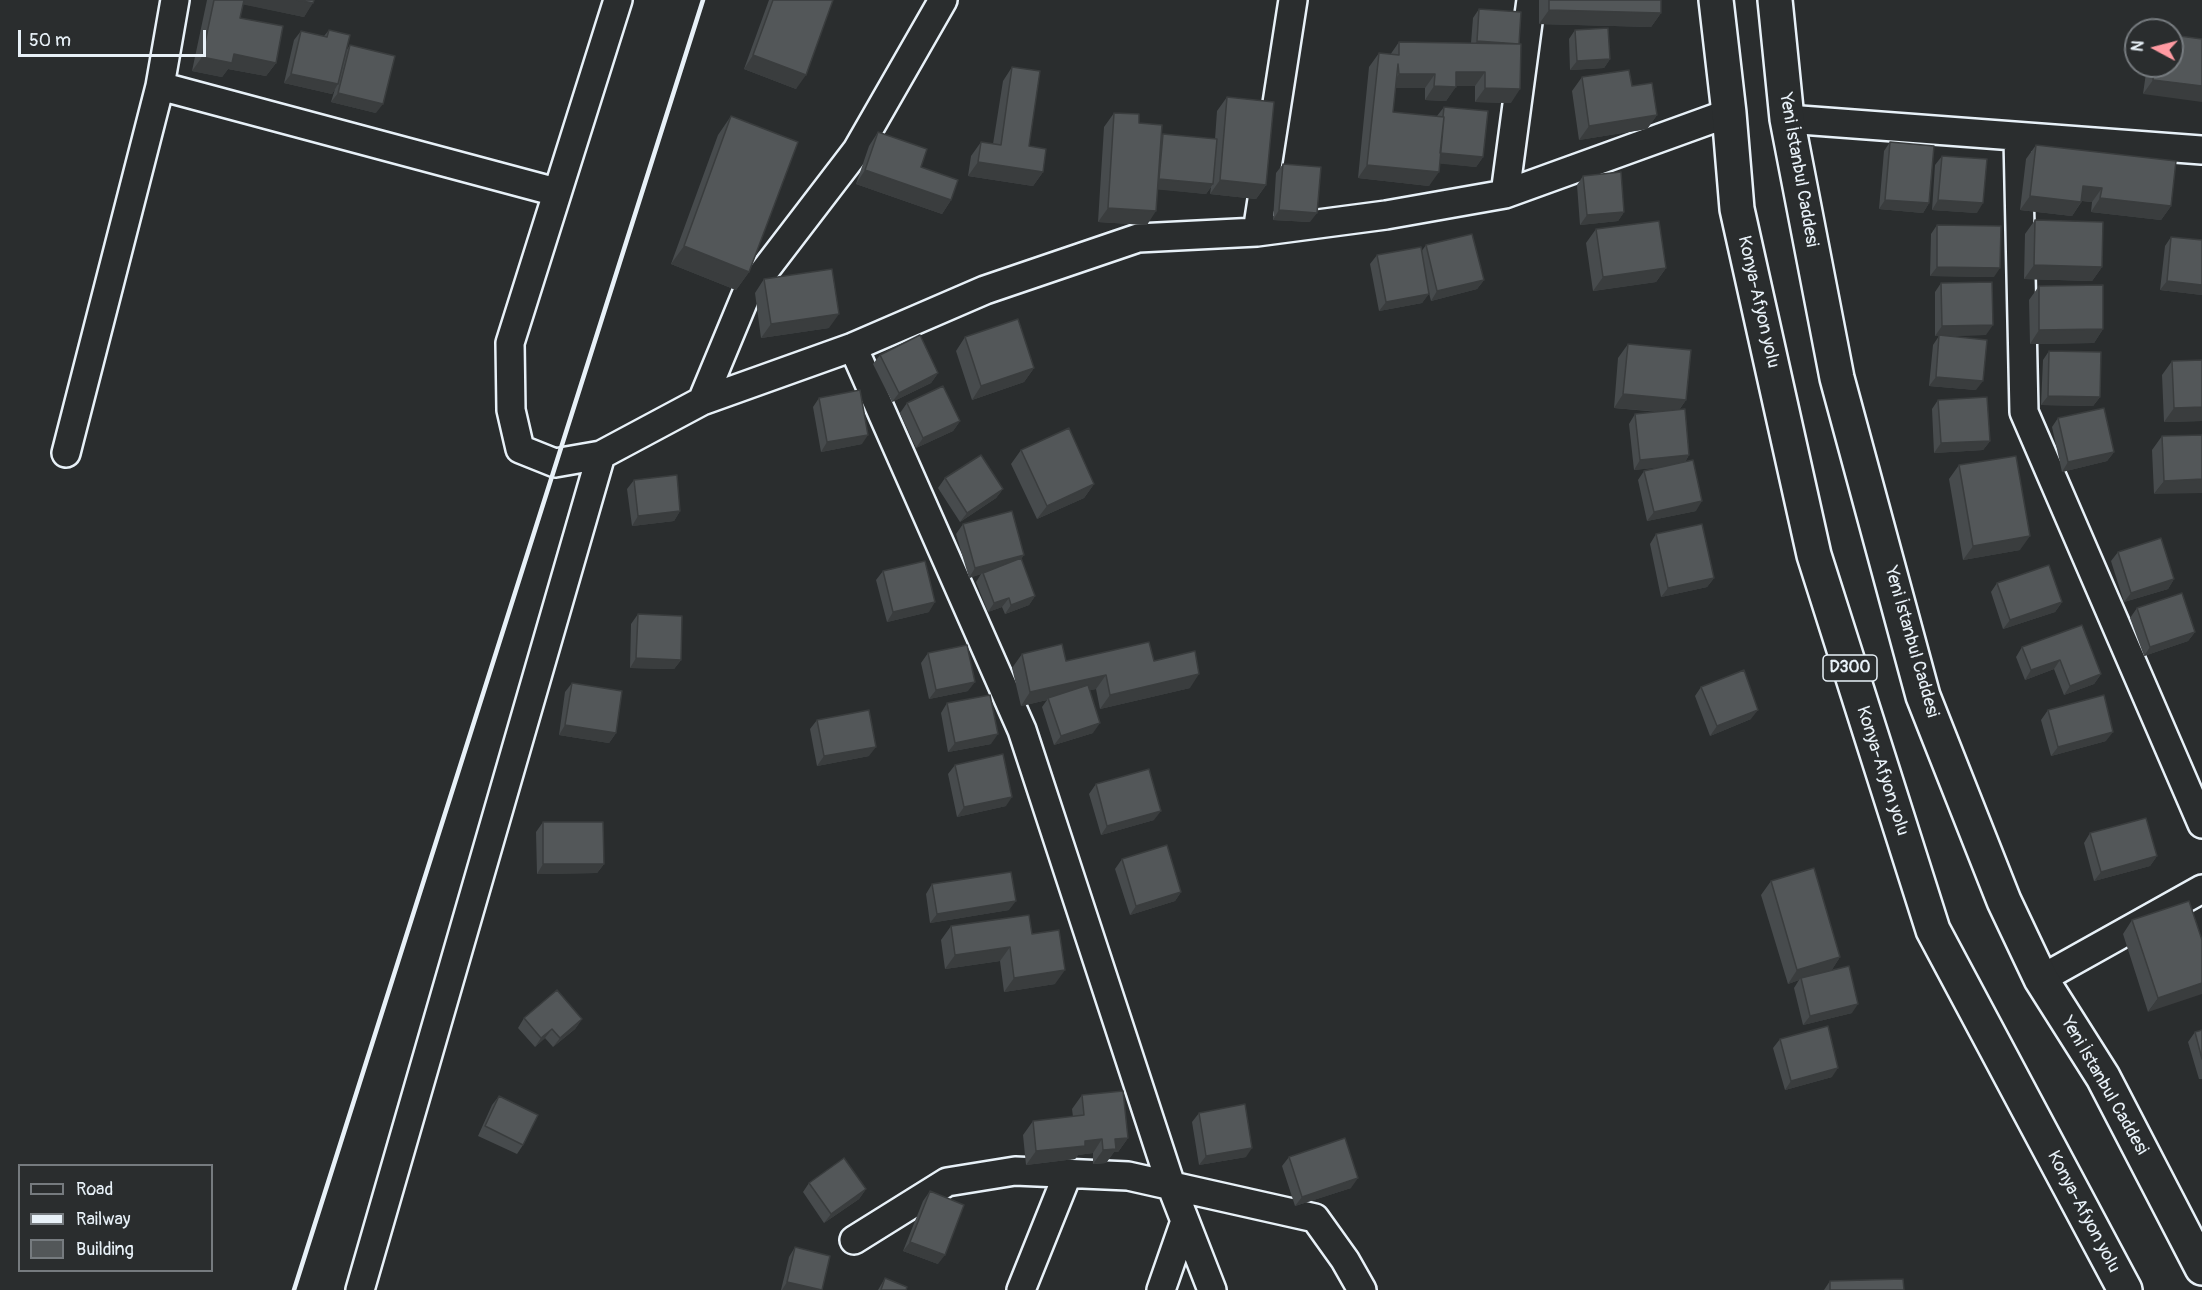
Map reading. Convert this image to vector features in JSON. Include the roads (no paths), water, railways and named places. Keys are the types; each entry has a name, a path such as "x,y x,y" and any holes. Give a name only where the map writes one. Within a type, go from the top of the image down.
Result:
{"highway":[{"name":"Konya-Afyon yolu","path":"1716,0 1737,209 1814,555 1933,930 2125,1290"},
{"name":"Yeni İstanbul Caddesi","path":"1775,0 1786,119 1837,378 1923,696 2004,901 2041,979 2103,1077 2202,1268"}],"street":[{"path":"66,453 160,86 175,0"},
{"path":"618,0 510,342 511,410 520,449 555,463 601,455 702,401 853,347 985,290 1138,238 1257,232 1386,215 1505,194 1729,113"},
{"path":"702,401 746,295 857,150 943,0"},
{"path":"1257,232 1293,0"},
{"path":"1505,194 1531,0"},
{"path":"160,86 556,192"},
{"path":"1786,119 2202,150"},
{"path":"2018,138 2024,412 2202,824"},
{"path":"853,347 1022,730 1171,1185 1212,1290"},
{"path":"360,1290 601,455"},
{"path":"2041,979 2202,889"},
{"path":"854,1240 947,1182 1015,1171 1128,1176 1315,1218 1345,1260 1362,1290"},
{"path":"1021,1290 1068,1173"},
{"path":"1161,1290 1185,1221"}],"railway":[{"path":"294,1290 703,0"}]}
